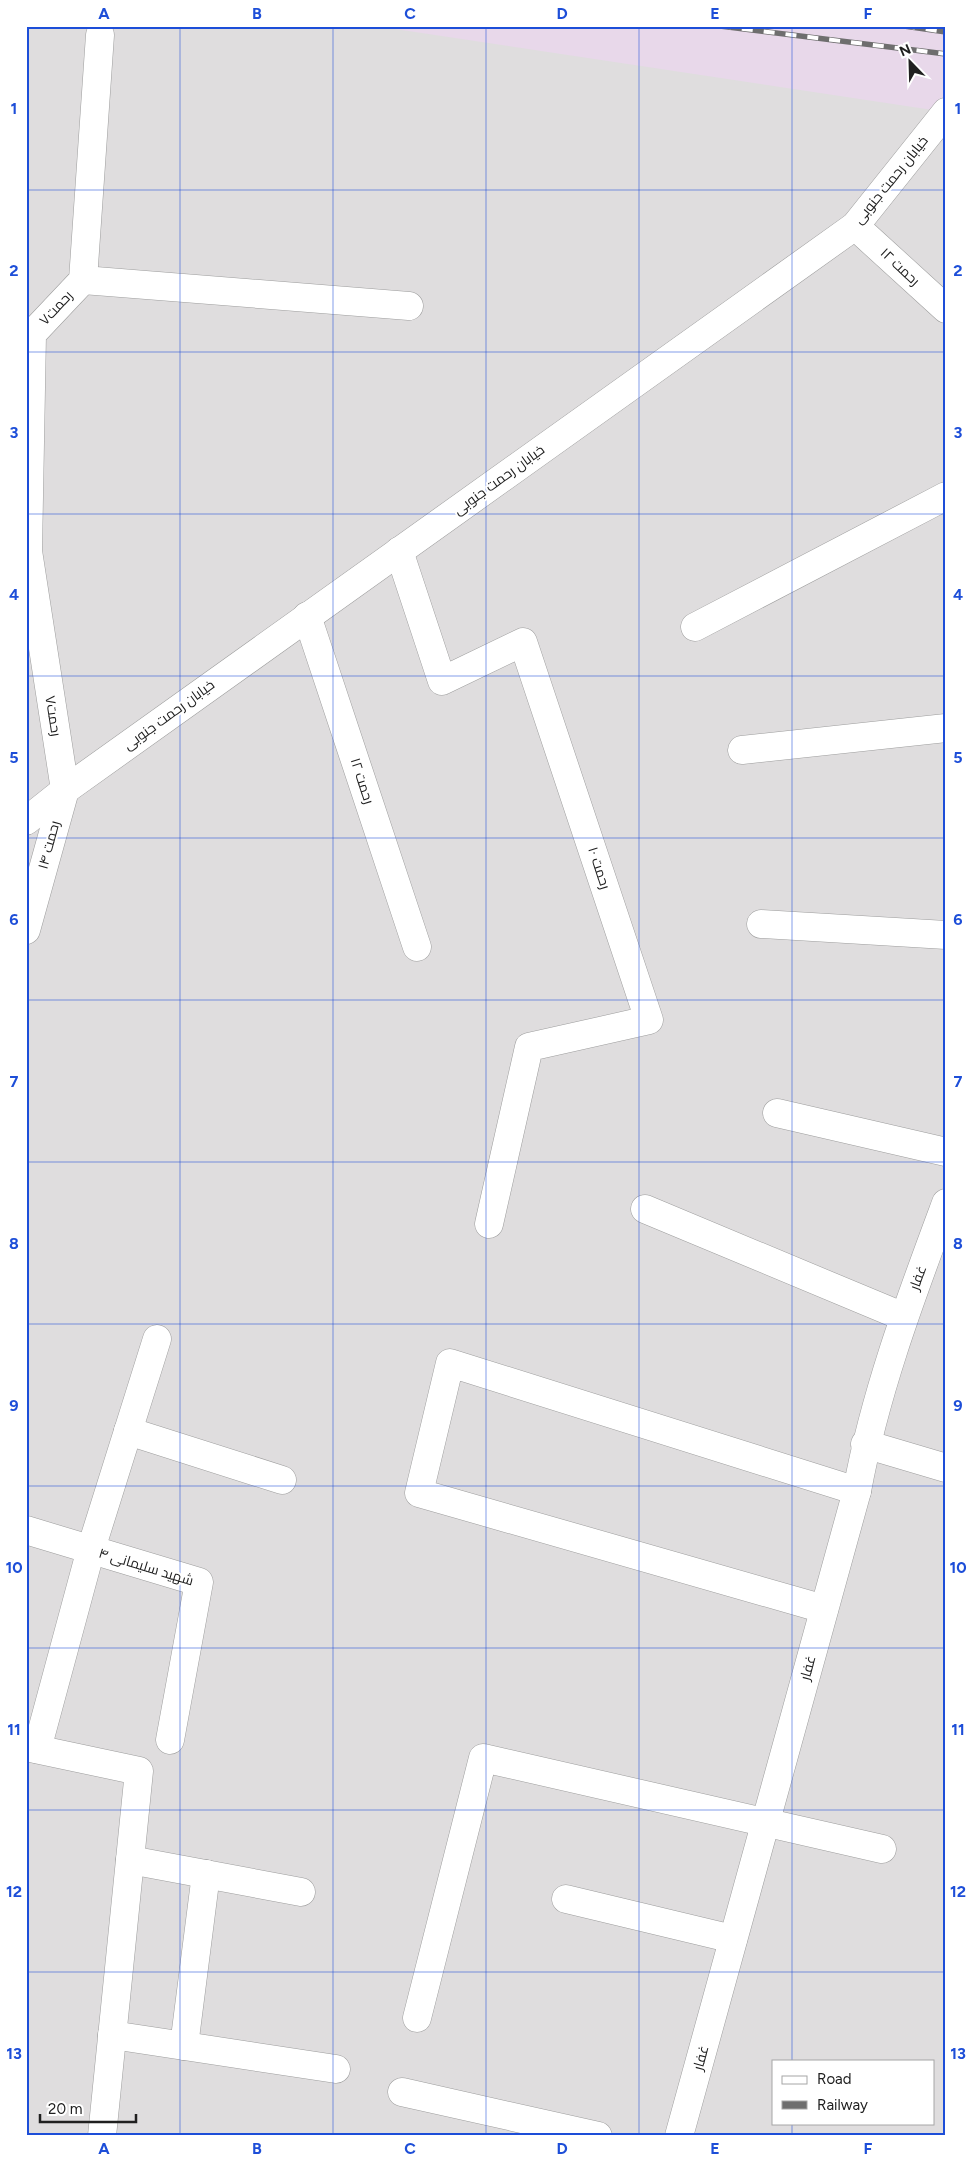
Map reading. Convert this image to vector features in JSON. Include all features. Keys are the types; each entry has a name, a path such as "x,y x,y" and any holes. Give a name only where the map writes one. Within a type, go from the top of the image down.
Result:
{"street":[{"name":"رحمت۷","path":"65,790 28,551 32,334 82,280 100,35"},
{"name":"خیابان رحمت جنوبی","path":"26,821 65,790 307,616 855,226 946,112"},
{"name":"رحمت ۱۲","path":"855,226 946,309"},
{"path":"82,280 409,306"},
{"path":"695,626 946,496"},
{"name":"رحمت ۱۰","path":"399,551 442,681 523,642 649,1020 530,1047 489,1224"},
{"name":"رحمت ۱۲","path":"307,616 417,947"},
{"path":"742,750 946,728"},
{"name":"رحمت ۱۴","path":"26,930 65,790"},
{"path":"761,924 946,935"},
{"path":"777,1113 946,1152"},
{"name":"غفار","path":"679,2136 857,1491 865,1444 904,1317 946,1203"},
{"path":"645,1209 904,1317"},
{"path":"102,2136 139,1771 32,1748 157,1339"},
{"path":"824,1609 419,1493 450,1363 857,1491"},
{"path":"128,1431 282,1480"},
{"path":"865,1444 946,1468"},
{"name":"شهید سلیمانی ۴","path":"26,1530 199,1582 170,1740"},
{"path":"417,2018 483,1758 882,1849"},
{"path":"130,1860 301,1892"},
{"path":"184,2046 206,1874"},
{"path":"566,1899 733,1940"},
{"path":"112,2035 336,2069"},
{"path":"402,2092 598,2136"}],"shaded area":[{"path":"26,26 946,26 946,2136 26,2136"},
{"path":"375,26 946,26 946,112"}],"railway":[{"path":"720,26 946,54"},
{"path":"904,26 946,32"}]}
